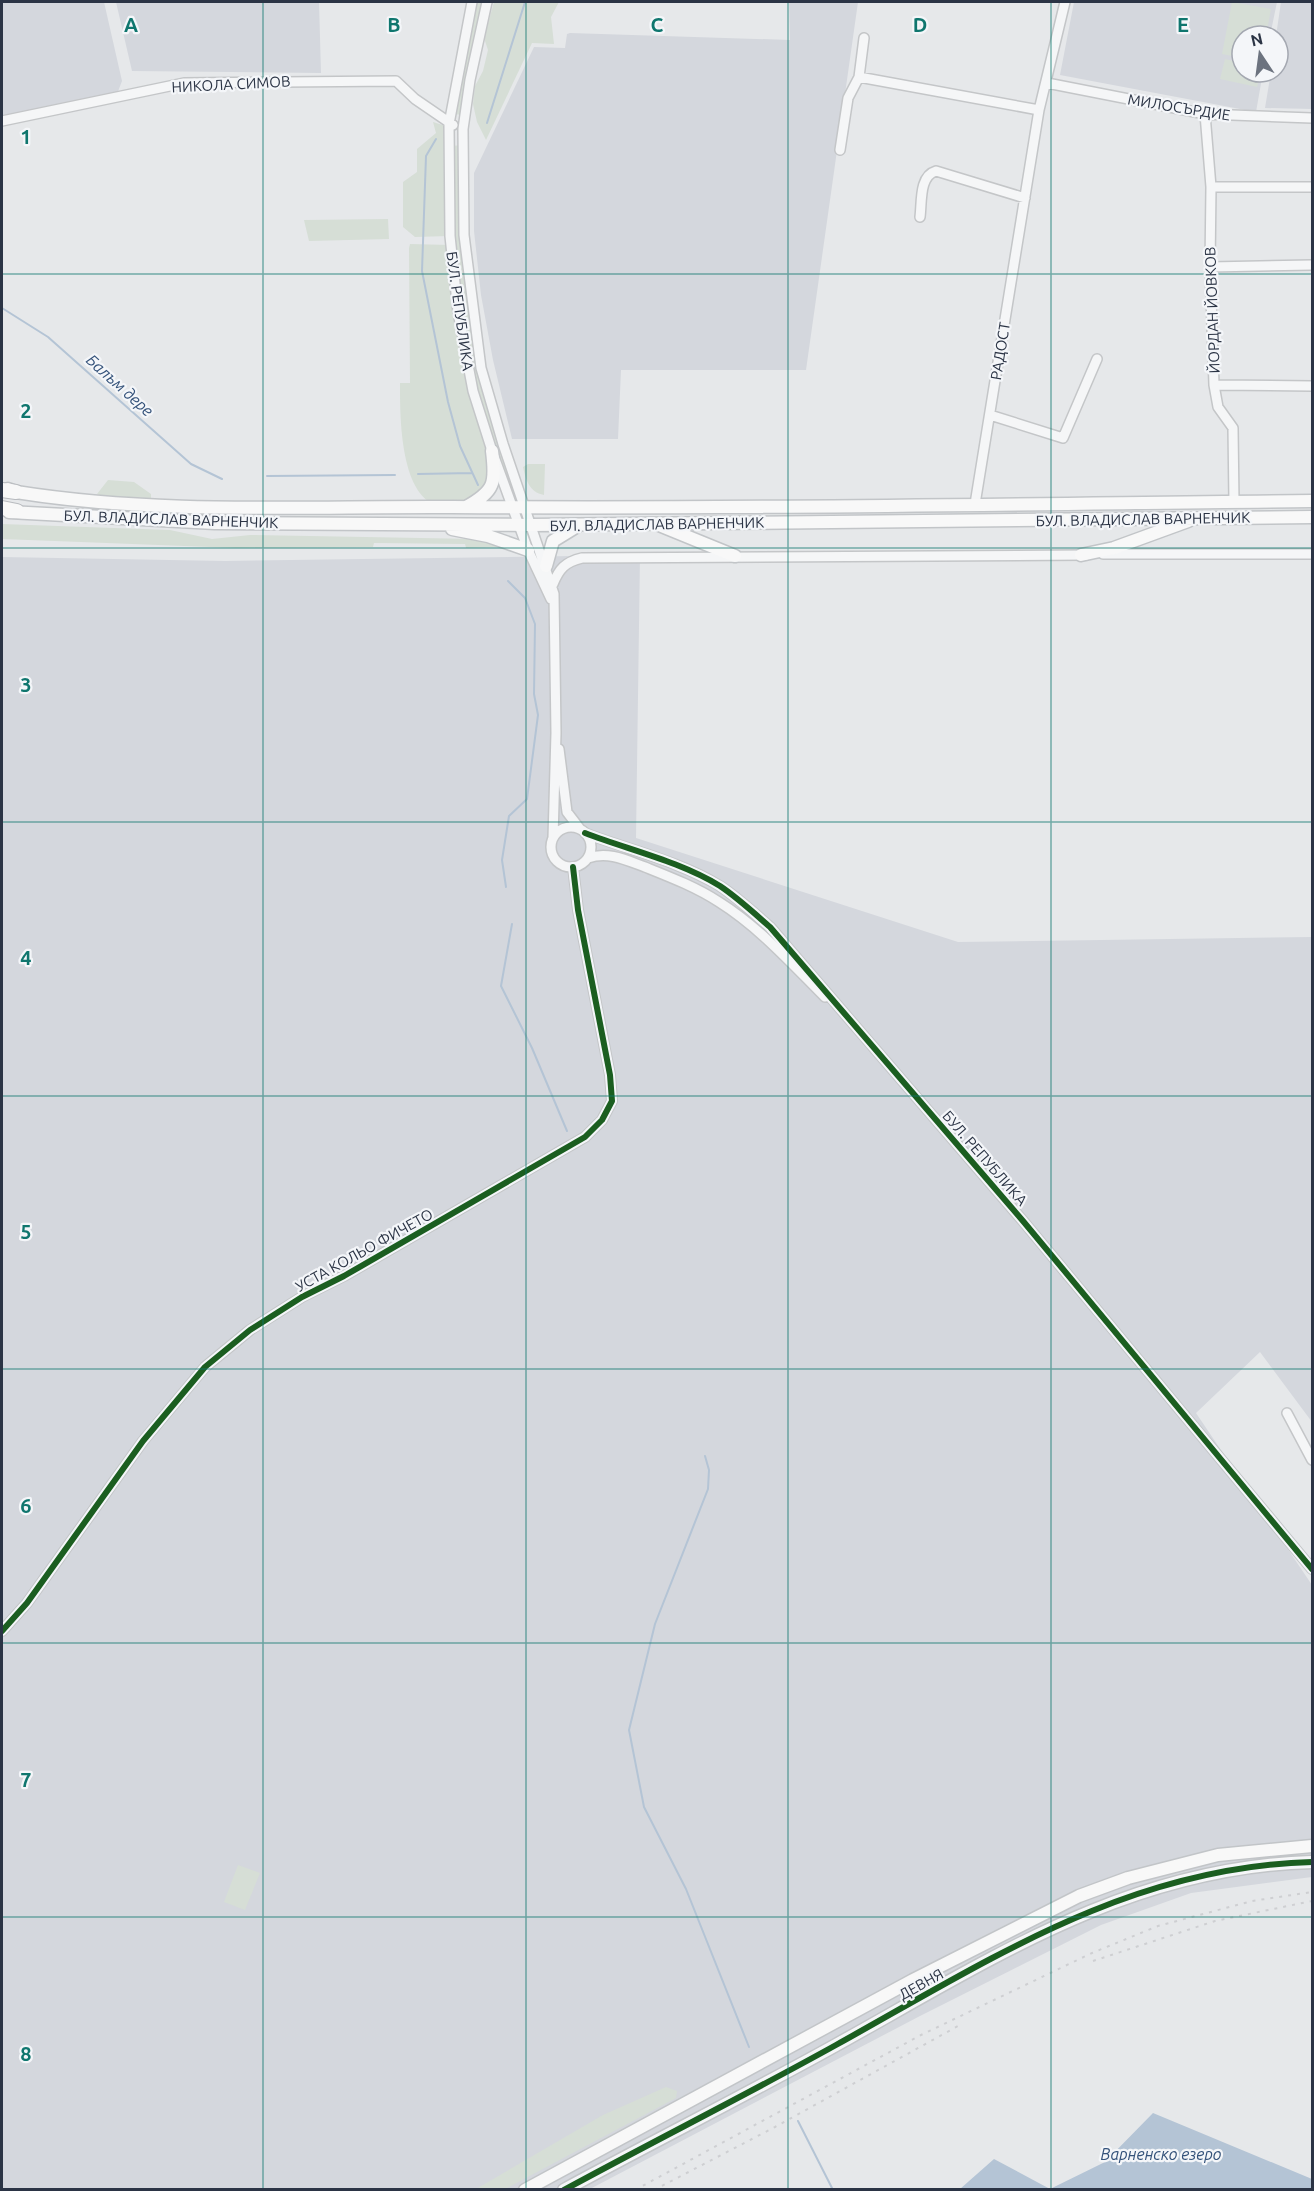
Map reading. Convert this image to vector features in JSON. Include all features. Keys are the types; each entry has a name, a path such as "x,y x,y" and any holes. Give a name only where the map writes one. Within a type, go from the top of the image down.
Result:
{"highway":[{"path":"2,488 16,492"},
{"path":"2,510 17,511"}],"main road":[{"path":"466,507 485,496 493,485 492,451"},
{"name":"БУЛ. ВЛАДИСЛАВ ВАРНЕНЧИК","path":"16,492 84,501 166,505 512,509 1312,501"},
{"name":"БУЛ. ВЛАДИСЛАВ ВАРНЕНЧИК","path":"17,511 215,522 532,525 1312,517"},
{"path":"1081,555 1114,548 1197,518"},
{"path":"424,523 488,536 528,550"},
{"path":"546,566 553,542 580,524"},
{"path":"656,524 735,556"},
{"name":"ДЕВНЯ","path":"525,2190 913,1980 1079,1896 1128,1878 1218,1855 1312,1846"},
{"name":"ДЕВНЯ","path":"564,2190 981,1964 1106,1903 1178,1880 1207,1874 1312,1862"}],"street":[{"name":"БУЛ. РЕПУБЛИКА","path":"472,2 449,124 450,236 458,312 470,381 492,451 528,550 554,607"},
{"name":"БУЛ. РЕПУБЛИКА","path":"487,2 470,80 463,129 465,235 481,368 503,444 553,584 556,733 553,856 561,864 573,867 588,858 603,854 614,856 665,875 720,902 771,945 854,1026"},
{"name":"РАДОСТ","path":"975,504 1039,110 1065,2"},
{"path":"840,150 848,98 859,77 864,38"},
{"path":"859,77 1039,110"},
{"name":"НИКОЛА СИМОВ","path":"2,121 184,83 396,81 415,99 449,124 463,129"},
{"name":"МИЛОСЪРДИЕ","path":"1047,83 1205,114 1312,118"},
{"name":"ЙОРДАН ЙОВКОВ","path":"1205,114 1211,187 1210,267 1214,385 1218,407 1233,428 1234,502"},
{"path":"920,217 924,181 927,175 936,171 1025,198"},
{"path":"1211,187 1312,187"},
{"path":"1210,267 1312,265"},
{"path":"990,415 1064,438 1097,359"},
{"path":"1214,385 1312,386"},
{"path":"553,584 562,567 568,562 582,558 1312,554"},
{"name":"БУЛ. РЕПУБЛИКА","path":"556,733 567,812 591,842 588,858"},
{"path":"553,838 565,828 583,831"},
{"name":"БУЛ. РЕПУБЛИКА","path":"583,831 683,869 730,894 763,920 793,951 854,1026 1051,1254 1312,1569"},
{"name":"УСТА КОЛЬО ФИЧЕТО","path":"2,1631 27,1603 174,1401 218,1354 260,1323 302,1297 585,1137 602,1120 612,1101 610,1075 578,910 573,867"},
{"path":"1287,1413 1312,1460"}],"shaded area":[{"path":"2,2 104,2 122,81 117,94 2,116"},
{"path":"116,2 319,2 321,73 132,71"},
{"path":"472,2 488,2 465,115 451,114"},
{"path":"494,2 559,2 551,17 554,44 532,43 486,140 477,122 473,104 475,86 483,71 488,50 484,38"},
{"path":"789,2 858,2 806,370 621,370 618,439 512,439 493,360 481,295 474,231 474,173 534,47 565,48 567,34 570,33 790,40"},
{"path":"1074,2 1277,2 1272,24 1230,24 1230,84 1261,84 1256,112 1060,75"},
{"path":"1232,2 1271,9 1268,24 1230,24 1230,56 1222,54"},
{"path":"1281,2 1312,2 1312,109 1265,108 1269,84 1290,84 1290,24 1278,24"},
{"path":"1225,59 1230,60 1230,81 1220,79"},
{"path":"433,122 449,127 450,146 464,145 465,235 481,368 519,488 506,491 493,454 485,496 450,507 433,504 421,494 412,478 402,438 401,417 400,383 410,383 410,244 450,245 449,236 415,237 403,227 403,182 417,172 417,149 436,133"},
{"path":"388,219 389,239 309,241 304,220"},
{"path":"528,464 545,464 544,495 529,485 523,467"},
{"path":"108,480 134,482 151,494 151,498 103,497 97,494"},
{"path":"2,524 170,530 212,539 250,535 476,539 500,547 466,548 465,544 374,543 373,547 237,548 2,539"},
{"path":"640,555 636,838 958,942 1312,937 1312,1422 1260,1352 1196,1413 1312,1585 1312,1877 1191,1893 1101,1925 920,2016 590,2189 2,2190 2,557 225,561"},
{"path":"238,1865 260,1873 245,1910 224,1902"},
{"path":"666,2087 677,2091 676,2098 505,2189 476,2189 603,2115"}],"water":[{"name":"Варненско езеро","path":"1153,2113 1312,2179 1312,2189 1050,2189 1105,2162"},
{"path":"994,2159 1050,2189 960,2189"}],"waterway":[{"path":"487,123 525,2"},
{"path":"436,139 426,156 422,271 448,402 460,446 478,485"},
{"name":"Балъм дере","path":"2,308 48,337 191,464 222,479"},
{"name":"Балъм дере","path":"418,474 472,473"},
{"name":"Балъм дере","path":"267,476 395,475"},
{"path":"506,887 502,860 509,816 527,799 538,715 534,694 535,624 525,598 508,581"},
{"path":"512,924 501,986 532,1048 567,1131"},
{"path":"705,1456 709,1470 708,1489 655,1624 629,1730 644,1807 686,1889 749,2047"},
{"path":"798,2121 833,2190"}],"railway":[{"path":"635,2190 921,2035 1092,1953 1158,1926 1252,1901 1312,1892"},
{"path":"1093,1961 1215,1921 1312,1901"},
{"path":"654,2190 775,2127 958,2026"}],"cycle path":[{"path":"585,833 704,877 720,886 770,927 1023,1221 1312,1569"},
{"path":"2,1631 27,1603 143,1441 205,1367 250,1330 302,1297 344,1276 585,1137 602,1120 612,1101 610,1075 578,910 573,867"},
{"path":"564,2190 802,2064 1006,1951 1064,1923 1122,1899 1182,1881 1245,1868 1312,1862"}]}
